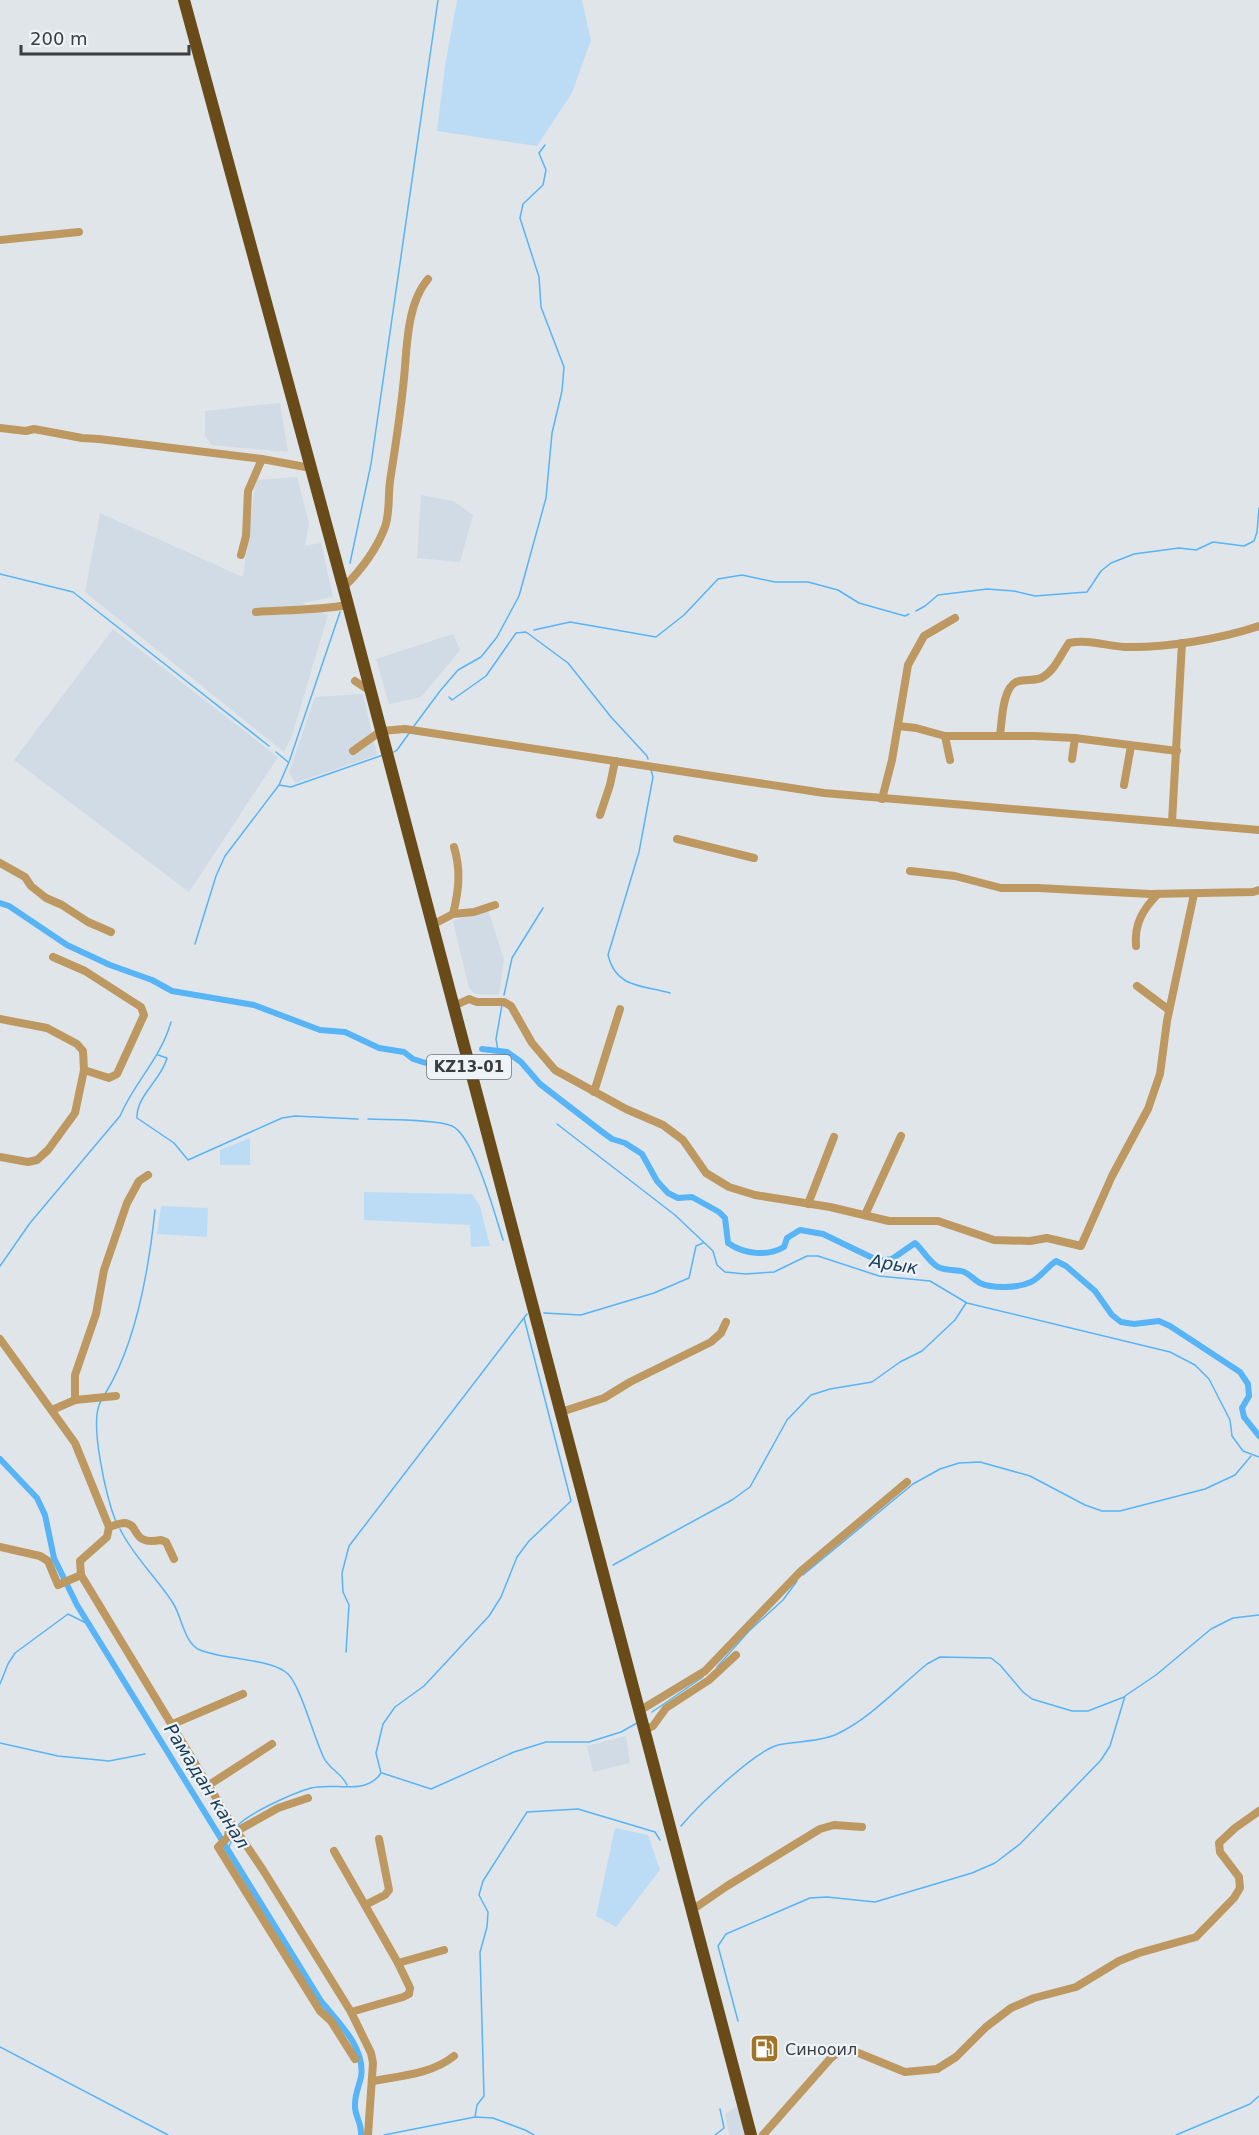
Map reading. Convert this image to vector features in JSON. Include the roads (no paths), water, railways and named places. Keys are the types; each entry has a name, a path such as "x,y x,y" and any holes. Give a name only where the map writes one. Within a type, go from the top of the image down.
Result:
{"highway":[{"name":"KZ13-01","path":"184,0 344,587 751,2135"}],"street":[{"path":"0,240 79,232"},
{"path":"344,587 372,555 386,524 402,411 408,332 420,288 428,279"},
{"path":"0,428 26,431 34,429 82,438 262,459 311,468"},
{"path":"241,555 246,536 248,491 262,459"},
{"path":"256,612 305,608 328,613 348,605"},
{"path":"882,799 898,726 908,664 922,638 930,631 955,618"},
{"path":"1000,735 1004,706 1010,688 1017,682 1035,680 1050,672 1069,643 1082,642 1122,647 1182,643 1221,637 1259,626"},
{"path":"1172,822 1182,643"},
{"path":"355,681 370,691"},
{"path":"898,726 945,736 1000,735 1075,738 1177,751"},
{"path":"353,751 381,731 405,729 803,790 882,799 1259,830"},
{"path":"945,736 950,760"},
{"path":"1072,759 1075,738"},
{"path":"1124,785 1131,746"},
{"path":"600,815 615,761"},
{"path":"676,839 754,858"},
{"path":"453,914 459,881 459,864 454,847"},
{"path":"0,863 24,877 46,898 111,932"},
{"path":"910,872 955,876 1001,888 1158,894 1259,890"},
{"path":"1136,946 1136,927 1149,903 1158,894"},
{"path":"454,1006 469,999 477,1002 507,1003 513,1009 532,1043 549,1064 564,1076 626,1109 663,1125 683,1140 706,1173 719,1182 742,1192 889,1221 938,1221 994,1240 1030,1241 1047,1238 1081,1246 1112,1176 1153,1095 1160,1074 1169,1010 1194,894"},
{"path":"432,925 453,914 474,912 495,905"},
{"path":"53,957 85,971 141,1007 144,1015 117,1074 109,1078 84,1070"},
{"path":"1137,986 1169,1010"},
{"path":"594,1092 620,1009"},
{"path":"0,1019 47,1028 77,1044 83,1051 84,1070 75,1113 48,1150 37,1160 28,1162 0,1158"},
{"path":"865,1215 901,1136"},
{"path":"808,1204 834,1137"},
{"path":"75,1400 75,1375 96,1314 104,1270 127,1203 139,1181 148,1175"},
{"path":"561,1412 604,1398 630,1382 711,1342 721,1333 726,1322"},
{"path":"0,1339 75,1443 109,1527 107,1537 80,1561 81,1575 230,1821 282,1899 351,2012 371,2053 373,2081 368,2135"},
{"path":"52,1410 75,1400 116,1396"},
{"path":"639,1711 705,1671 801,1571 907,1482"},
{"path":"109,1527 124,1523 131,1526 141,1540 166,1542 174,1559"},
{"path":"0,1547 40,1556 48,1561 58,1586 81,1575"},
{"path":"645,1730 652,1726 666,1708 709,1680 736,1655"},
{"path":"173,1724 243,1694"},
{"path":"209,1785 272,1744"},
{"path":"237,1831 278,1808 308,1798"},
{"path":"763,2135 837,2053 846,2050 856,2052 905,2072 937,2069 956,2057 986,2027 1011,2008 1034,1998 1076,1987 1119,1961 1139,1953 1196,1937 1234,1898 1240,1888 1239,1877 1220,1852 1220,1843 1235,1828 1259,1811"},
{"path":"230,1821 228,1837 218,1847 320,2011 331,2021 355,2059"},
{"path":"692,1910 820,1829 834,1825 862,1827"},
{"path":"365,1905 385,1895 389,1890 379,1839"},
{"path":"334,1851 410,1988 409,1994 351,2012"},
{"path":"398,1964 444,1950"},
{"path":"373,2081 416,2073 443,2064 454,2056"}],"waterway":[{"path":"350,563 371,464 438,0"},
{"path":"414,726 458,670 481,657 497,637 519,596 546,498 552,433 562,391 564,367 541,307 539,277 520,218 523,204 543,185 546,170 539,153 545,145"},
{"path":"916,611 938,595 987,589 1014,591 1035,596 1087,592 1101,571 1111,563 1134,554 1179,548 1196,550 1213,542 1244,546 1254,541 1259,508"},
{"path":"0,574 73,592 269,746"},
{"path":"534,630 570,622 656,637 684,615 718,579 742,575 775,582 808,582 838,590 859,603 905,616 909,614"},
{"path":"195,944 216,876 225,856 279,785 340,612"},
{"path":"449,697 452,700 486,676 516,633 526,632 568,663 648,759"},
{"path":"394,752 410,732"},
{"path":"276,752 288,762"},
{"path":"279,785 291,787 383,755"},
{"path":"651,770 653,777 639,852 608,955 612,966 623,979 640,986 670,993"},
{"path":"0,903 9,906 67,945 110,965 152,980 172,991 254,1005 320,1030 345,1032 379,1048 404,1052 413,1059 426,1063 450,1062"},
{"path":"504,995 512,958 543,908"},
{"path":"498,1051 496,1039 502,1005"},
{"path":"0,1266 30,1223 120,1116 160,1048 171,1022"},
{"path":"482,1049 507,1052 521,1062 540,1084 601,1131 642,1154 657,1181 668,1193 678,1198 692,1197 719,1212 725,1218 728,1243 741,1250 756,1253 777,1250 784,1247 787,1238 800,1230 823,1234 879,1261 892,1259 915,1243 938,1267 958,1270 969,1274 980,1283 998,1287 1019,1286 1031,1282 1056,1261 1066,1266 1095,1291 1112,1315 1121,1322 1134,1324 1159,1321 1240,1372 1248,1384 1249,1396 1242,1408 1244,1417 1259,1436"},
{"path":"158,1055 167,1058 141,1102 137,1118 174,1143 188,1160 282,1118 295,1116 358,1119"},
{"path":"368,1119 435,1122 452,1126 460,1133 483,1177 503,1240"},
{"name":"Арык","path":"557,1124 675,1215 713,1251 717,1265 725,1272 745,1274 774,1272 807,1256 818,1256 879,1276 930,1281 967,1303 1170,1352 1195,1365 1209,1379 1230,1420 1232,1436 1243,1451 1259,1457"},
{"path":"105,1394 116,1374 133,1329 145,1281 155,1210"},
{"path":"544,1313 581,1315 654,1293 689,1278 696,1246 703,1243"},
{"path":"613,1565 732,1500 750,1487 787,1420 811,1395 830,1389 872,1382 900,1362 922,1351 955,1320 966,1303"},
{"path":"346,1652 349,1605 343,1592 342,1573 349,1546 527,1314"},
{"path":"237,1826 261,1810 311,1788 359,1786 375,1780 381,1773 376,1753 383,1724 395,1707 424,1686 489,1616 501,1597 517,1557 529,1541 571,1501 524,1318"},
{"path":"101,1401 97,1425 100,1460 116,1522"},
{"path":"803,1575 913,1484 940,1469 959,1463 980,1462 1030,1476 1085,1505 1102,1511 1120,1511 1205,1489 1235,1475 1251,1456"},
{"name":"Рамадан канал","path":"0,1459 37,1498 45,1515 54,1558 77,1605 321,2001 355,2046 361,2066 355,2104 361,2135"},
{"path":"120,1529 173,1603 187,1636 195,1647 210,1653 270,1665 288,1674 298,1690 324,1758 347,1785"},
{"path":"717,1667 749,1631 783,1600 797,1581"},
{"path":"0,1684 15,1653 68,1614 90,1625"},
{"path":"738,2021 718,1946 726,1934 810,1898 827,1897 875,1902 972,1873 995,1863 1020,1844 1101,1760 1110,1746 1125,1696 1156,1675 1211,1629 1233,1618 1259,1615"},
{"path":"681,1826 700,1805 741,1768 767,1750 778,1745 824,1739 849,1728 927,1664 940,1657 991,1658 1032,1699 1072,1711 1088,1711 1124,1697"},
{"path":"652,1712 703,1677"},
{"path":"382,1773 431,1789 514,1752 546,1742 589,1742 621,1732 637,1723"},
{"path":"0,1743 58,1756 109,1761 145,1754"},
{"path":"475,2117 477,2105 484,2096 480,1952 487,1927 488,1912 479,1895 483,1881 527,1812 578,1809 655,1832 660,1840"},
{"path":"228,1850 234,1833"},
{"path":"0,2047 168,2135"},
{"path":"1176,2135 1250,2104 1259,2096"},
{"path":"715,2135 724,2128 720,2109"},
{"path":"384,2135 475,2117 493,2118 534,2135"}],"place":[{"name":"Синооил","path":"764,2049"}]}
